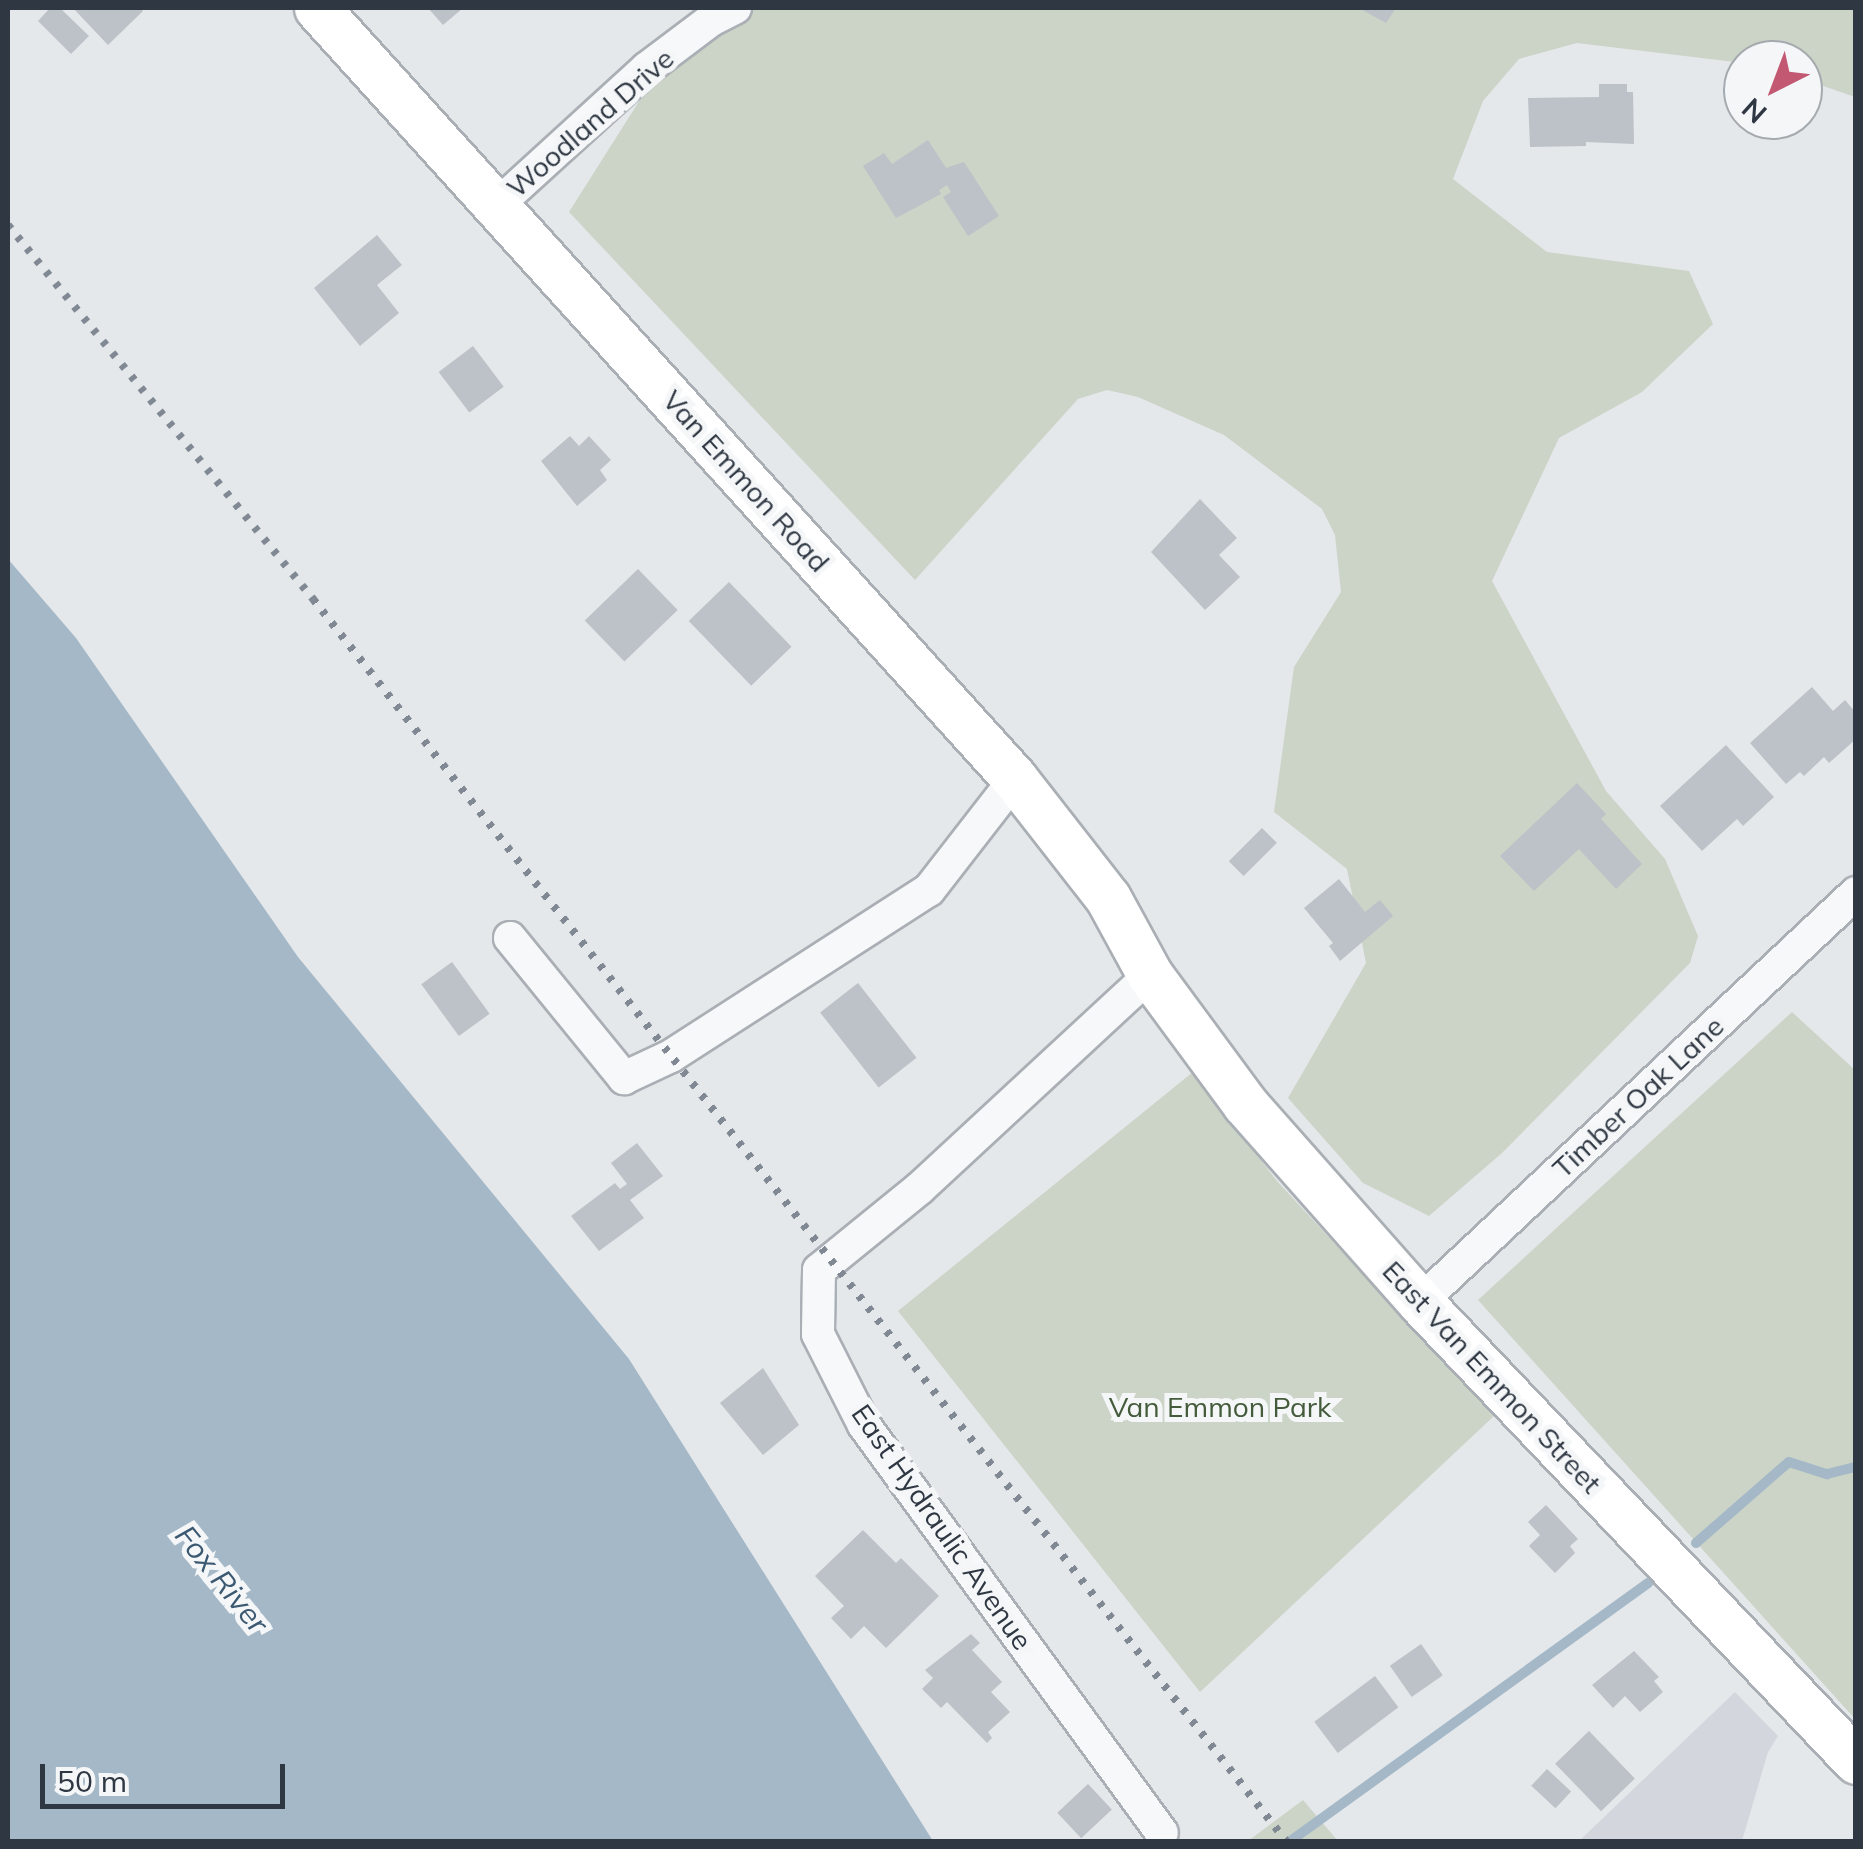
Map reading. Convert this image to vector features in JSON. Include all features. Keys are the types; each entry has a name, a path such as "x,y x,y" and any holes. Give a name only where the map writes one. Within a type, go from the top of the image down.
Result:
{"street":[{"name":"Van Emmon Road","path":"317,8 1014,779 1108,898 1150,975"},
{"name":"Woodland Drive","path":"495,207 646,69 735,8"},
{"path":"510,938 624,1078 670,1056 929,890 1014,779"},
{"name":"Timber Oak Lane","path":"1420,1302 1856,893"},
{"name":"East Van Emmon Street","path":"1150,975 1245,1104 1420,1302 1856,1761"},
{"name":"East Hydraulic Avenue","path":"1150,975 920,1188 819,1270 818,1334 864,1425 1162,1833"}],"shaded area":[{"path":"1735,1692 1778,1736 1768,1752 1742,1841 1579,1841"}],"green space":[{"path":"698,8 1855,8 1855,97 1823,86 1823,40 1723,40 1723,61 1577,43 1519,59 1483,101 1453,179 1547,252 1689,271 1713,324 1642,392 1559,438 1492,581 1606,791 1665,859 1698,936 1690,963 1502,1153 1429,1216 1363,1183 1288,1098 1366,963 1347,869 1274,812 1294,667 1341,592 1335,535 1322,509 1224,435 1138,397 1107,390 1078,399 915,580 569,212"},
{"path":"1792,1012 1855,1070 1855,1719 1478,1300"},
{"name":"Van Emmon Park","path":"1193,1072 1277,1181 1494,1416 1200,1692 898,1311"},
{"path":"1303,1800 1338,1841 1248,1841"}],"water":[{"name":"Fox River","path":"8,559 76,638 298,957 629,1359 933,1841 8,1841"}],"building":[{"path":"50,8 60,8 89,36 71,54 38,21"},
{"path":"73,8 139,8 143,11 108,45"},
{"path":"428,8 463,8 443,25"},
{"path":"1359,8 1396,8 1386,23"},
{"path":"1599,84 1627,84 1627,92 1633,92 1634,144 1586,142 1586,146 1530,147 1528,98 1599,97"},
{"path":"928,140 946,168 964,162 999,216 968,236 943,197 951,192 947,185 939,190 941,194 896,218 863,166 884,153 892,164"},
{"path":"377,235 402,265 377,285 399,313 360,346 314,288"},
{"path":"473,346 504,387 469,413 439,372"},
{"path":"570,436 579,446 589,436 611,460 600,470 607,480 577,506 541,461"},
{"path":"1200,499 1237,538 1219,555 1240,577 1205,610 1151,552"},
{"path":"638,569 678,610 624,661 585,620"},
{"path":"729,582 792,647 751,686 689,621"},
{"path":"1812,687 1833,711 1845,700 1856,713 1856,739 1829,763 1824,757 1804,776 1800,772 1786,784 1750,743"},
{"path":"1726,745 1774,797 1743,826 1737,819 1702,851 1660,806"},
{"path":"1577,783 1606,814 1601,819 1642,864 1616,889 1579,849 1534,891 1500,856"},
{"path":"1262,828 1277,843 1244,876 1229,861"},
{"path":"1339,879 1365,912 1380,900 1393,916 1340,961 1329,946 1333,943 1304,908"},
{"path":"452,962 490,1014 459,1036 421,984"},
{"path":"858,983 916,1058 879,1087 820,1013"},
{"path":"637,1143 663,1176 630,1200 644,1218 599,1251 571,1216 615,1183 620,1189 627,1184 611,1163"},
{"path":"763,1368 799,1425 763,1455 720,1403"},
{"path":"1546,1505 1578,1539 1570,1546 1575,1553 1555,1573 1529,1546 1540,1535 1528,1522"},
{"path":"863,1530 896,1563 901,1558 939,1596 886,1648 864,1626 851,1639 831,1618 844,1606 815,1576"},
{"path":"971,1634 980,1643 972,1650 1002,1682 991,1692 1010,1712 988,1732 992,1738 987,1743 947,1702 941,1708 922,1689 933,1678 925,1670"},
{"path":"1421,1644 1443,1675 1412,1697 1390,1666"},
{"path":"1634,1651 1659,1677 1654,1681 1663,1692 1640,1712 1625,1696 1613,1708 1592,1685"},
{"path":"1375,1676 1398,1707 1338,1753 1314,1722"},
{"path":"1589,1731 1635,1778 1601,1811 1555,1764"},
{"path":"1547,1769 1571,1792 1555,1808 1531,1786"},
{"path":"1088,1784 1112,1810 1081,1838 1057,1813"}],"waterway":[{"path":"1696,1543 1789,1462 1827,1474 1856,1467"},
{"path":"1289,1842 1648,1583"}],"railway":[{"path":"8,225 313,599 1287,1842"}]}
